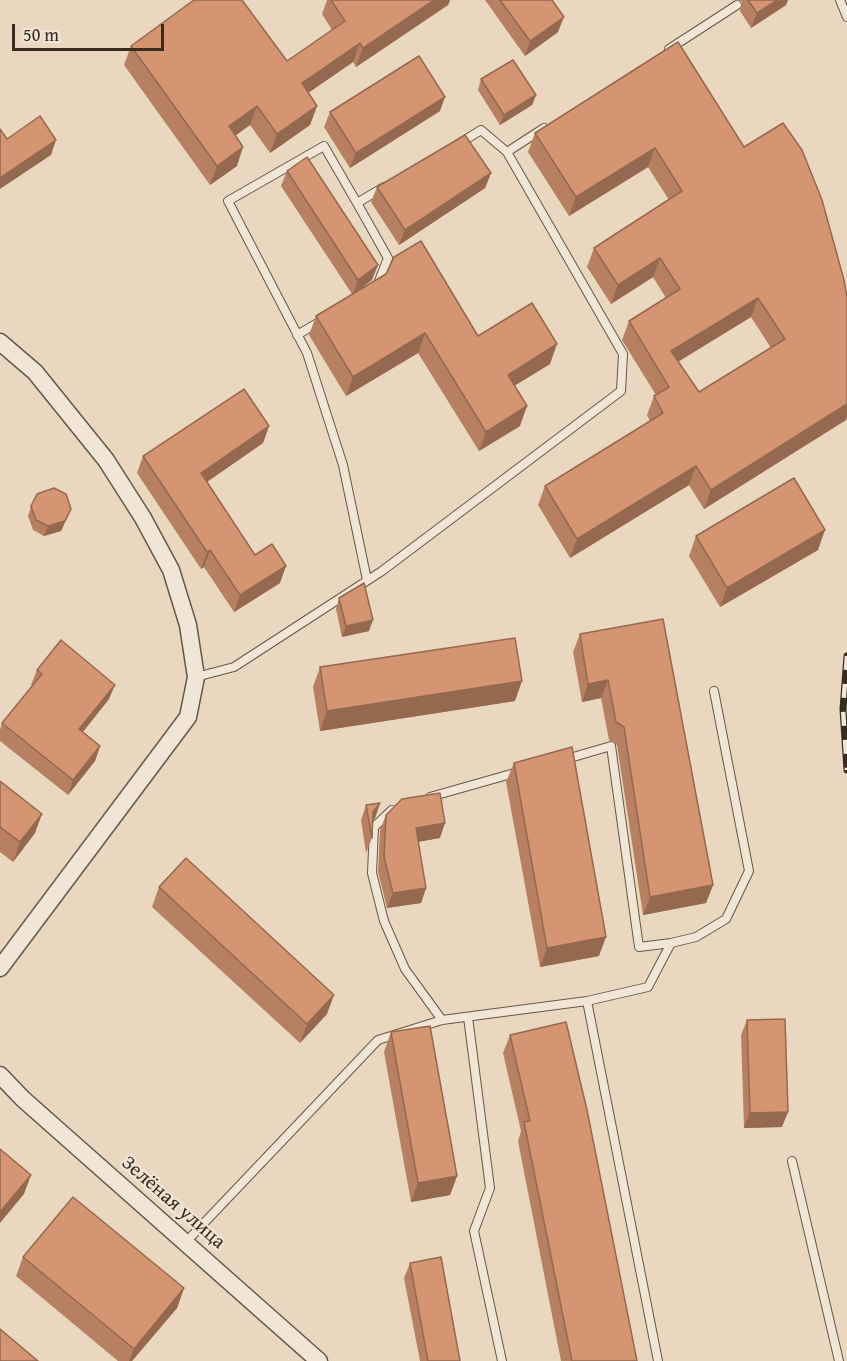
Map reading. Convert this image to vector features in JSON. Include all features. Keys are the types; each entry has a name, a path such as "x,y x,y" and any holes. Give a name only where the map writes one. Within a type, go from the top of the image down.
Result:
{"street":[{"path":"0,342 35,372 106,460 143,518 171,570 188,625 196,677 188,717 0,968"},
{"name":"Зелёная улица","path":"0,1075 22,1099 319,1361"}],"lane":[{"path":"840,0 847,17"},
{"path":"657,56 737,5"},
{"path":"507,152 557,120"},
{"path":"196,677 234,667 367,580 621,391 623,354 507,152 480,130 450,148"},
{"path":"367,294 376,288 388,258 324,146 228,201 307,353 343,465 367,580"},
{"path":"357,203 388,185"},
{"path":"297,334 327,317"},
{"path":"555,762 611,746 639,946 671,943 696,937 726,918 749,871 714,692"},
{"path":"425,799 533,768"},
{"path":"405,805 394,808 374,827 372,873 384,921 405,969 442,1020"},
{"path":"186,1243 378,1040 442,1020 587,1001 648,987 671,943"},
{"path":"587,1001 658,1361"},
{"path":"468,1017 490,1188 474,1231 502,1361"},
{"path":"792,1161 839,1361"}],"building":[{"path":"194,0 242,0 287,61 345,21 331,0 434,0 363,48 360,43 302,83 317,106 277,134 257,106 229,126 243,147 217,166 131,46"},
{"path":"500,0 552,0 564,17 530,41"},
{"path":"748,0 777,0 757,13"},
{"path":"678,42 744,147 783,123 802,150 822,200 844,280 847,297 847,404 711,490 696,466 577,539 545,486 663,413 654,396 669,387 629,321 680,289 660,258 618,285 594,248 682,191 655,148 576,197 535,133","holes":["758,298 785,339 699,392 671,351"]},
{"path":"419,56 445,97 356,153 330,112"},
{"path":"513,60 536,95 504,115 481,79"},
{"path":"40,116 56,140 0,178 0,129 7,139"},
{"path":"465,135 491,173 405,230 377,187"},
{"path":"307,157 378,265 358,280 287,171"},
{"path":"421,241 478,336 532,303 557,344 508,375 527,406 486,432 425,333 353,377 316,316 386,274 394,257"},
{"path":"244,389 269,426 201,473 255,555 272,544 286,566 240,595 210,550 207,552 143,456"},
{"path":"794,478 825,530 727,588 696,536"},
{"path":"54,488 66,494 71,509 65,521 48,526 36,520 31,506 37,494"},
{"path":"364,583 373,620 346,626 339,598"},
{"path":"663,619 713,885 650,897 624,727 616,722 608,680 588,684 580,634"},
{"path":"515,638 522,681 327,711 320,667"},
{"path":"61,640 115,685 79,729 100,746 73,780 2,723 42,674 37,670"},
{"path":"572,747 606,937 547,948 514,763"},
{"path":"0,781 42,814 20,842 0,827"},
{"path":"440,793 445,823 416,828 426,888 393,893 384,857 386,815 402,799"},
{"path":"380,803 373,812 372,838 366,805"},
{"path":"186,858 334,995 307,1024 159,887"},
{"path":"785,1019 788,1112 750,1113 747,1020"},
{"path":"566,1022 587,1110 637,1361 572,1361 524,1122 530,1121 510,1035"},
{"path":"430,1026 457,1176 418,1183 391,1032"},
{"path":"0,1149 31,1175 0,1212"},
{"path":"73,1197 184,1288 134,1349 23,1257"},
{"path":"441,1257 460,1361 428,1361 410,1263"},
{"path":"0,1329 38,1361 0,1361"}],"railway":[{"path":"847,656 843,709 847,770"}]}
